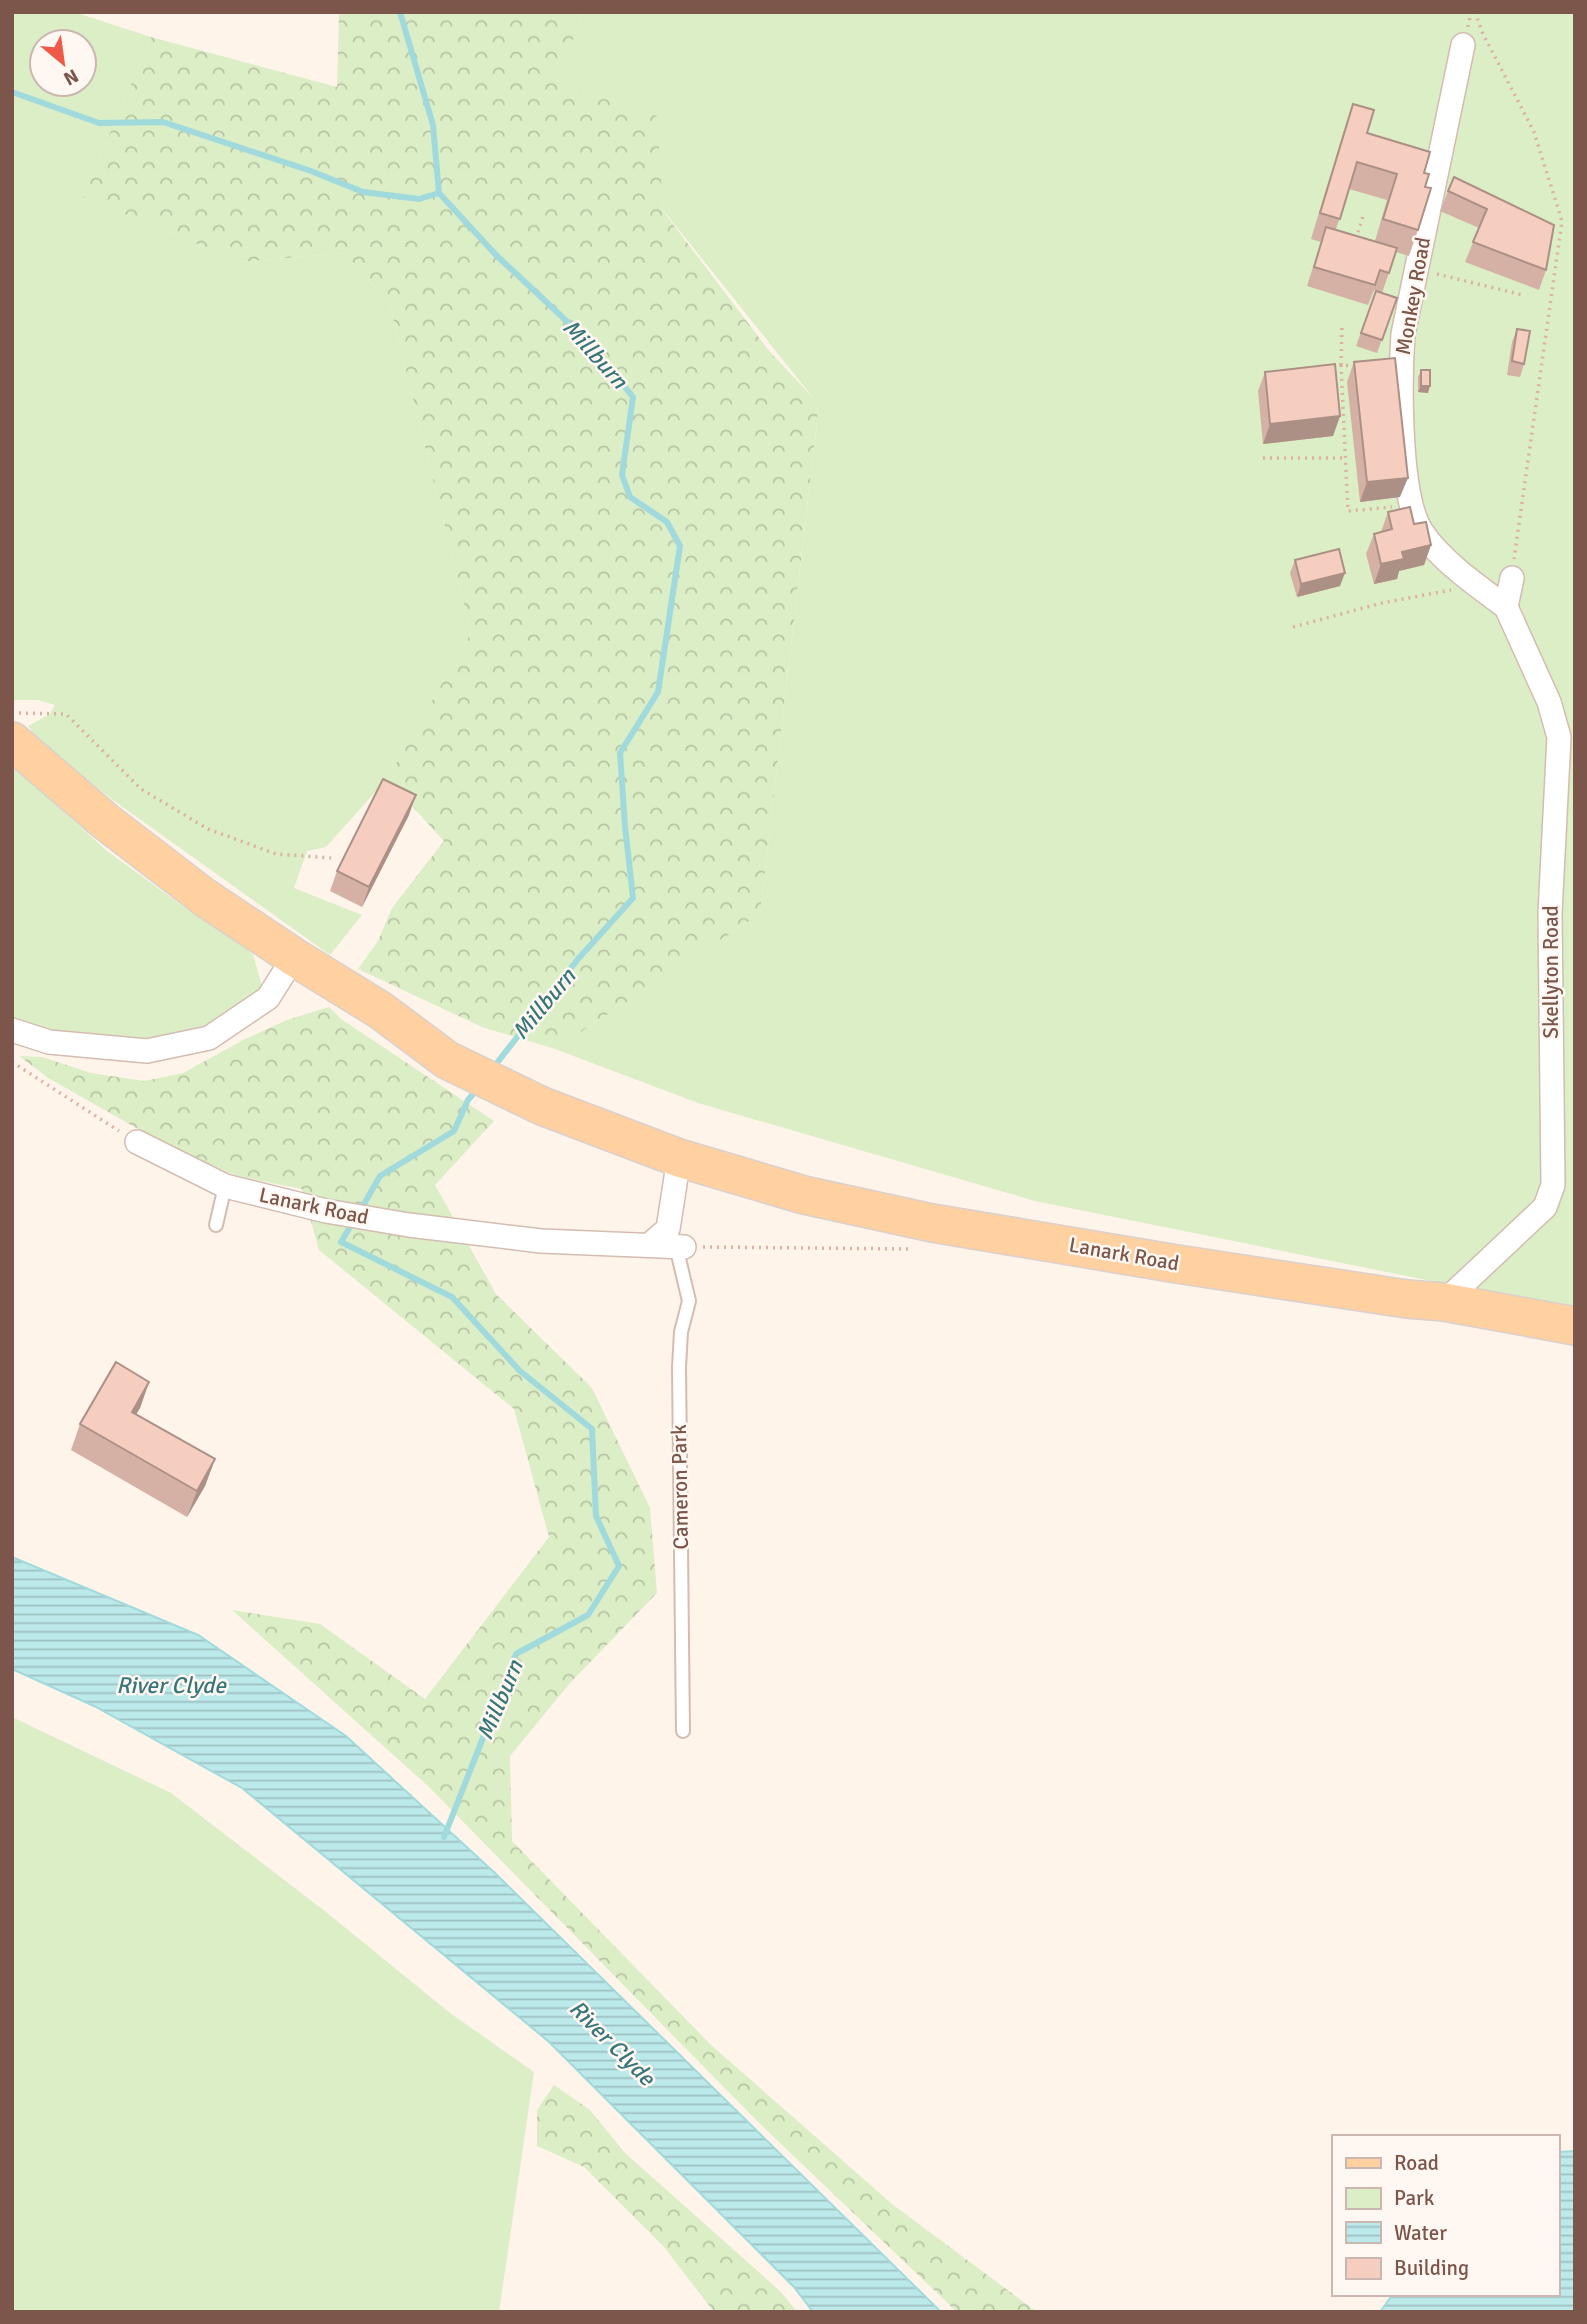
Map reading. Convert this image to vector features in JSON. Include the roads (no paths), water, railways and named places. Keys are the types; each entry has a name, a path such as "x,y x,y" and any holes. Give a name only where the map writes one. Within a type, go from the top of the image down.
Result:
{"main road":[{"name":"Lanark Road","path":"12,741 59,783 204,897 380,1010 447,1060 542,1106 679,1158 804,1195 932,1223 1177,1264 1407,1299 1444,1302 1575,1326"}],"street":[{"name":"Monkey Road","path":"1463,45 1403,334 1401,367 1407,483 1412,505 1422,533 1469,580"},
{"path":"1506,607 1512,578"},
{"name":"Skellyton Road","path":"1444,1302 1545,1207 1553,1185 1550,913 1559,737 1549,702 1506,607 1469,580"},
{"path":"12,1030 49,1042 147,1051 209,1038 268,998 294,957"},
{"name":"Lanark Road","path":"136,1142 226,1186 326,1211 409,1225 541,1241 680,1247"},
{"path":"649,1245 668,1229 679,1158"}],"lane":[{"path":"216,1225 226,1186"},
{"name":"Cameron Park","path":"680,1247 689,1301 681,1332 679,1367 683,1731"}],"water":[{"name":"River Clyde","path":"12,1557 198,1635 346,1736 496,1874 941,2312 813,2312 794,2287 548,2041 242,1788 94,1706 12,1669"},
{"path":"1575,2151 1575,2312 1380,2312 1392,2296 1559,2296 1559,2152"}],"waterway":[{"name":"Millburn","path":"400,12 433,125 439,193 496,255 589,342 633,397 622,475 630,497 667,522 680,546 658,692 620,753 633,898 578,959 493,1068"},
{"path":"12,92 99,123 163,122 311,171 363,192 419,199 439,193"},
{"name":"Millburn","path":"359,1213 380,1176 454,1131 468,1100 478,1088"},
{"name":"Millburn","path":"353,1222 341,1242 452,1297 520,1371 592,1429 596,1516 619,1566 588,1615 516,1654 444,1837"}]}
